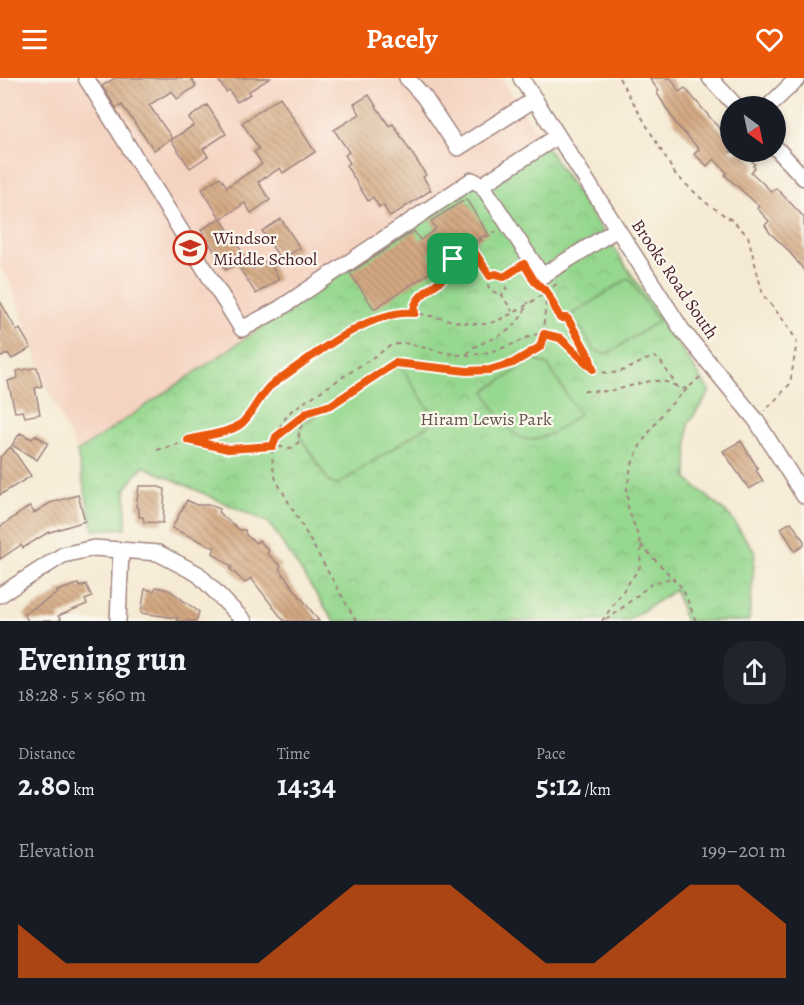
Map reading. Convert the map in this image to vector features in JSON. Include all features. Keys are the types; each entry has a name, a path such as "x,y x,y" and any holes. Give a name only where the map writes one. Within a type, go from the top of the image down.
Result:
{"street":[{"path":"86,78 242,329 279,309 472,180 483,186 542,276 617,229"},
{"path":"407,78 424,97 458,148 535,99"},
{"name":"Brooks Road South","path":"521,78 682,330 756,420 801,485"},
{"path":"710,78 727,96"},
{"path":"779,96 798,78"},
{"path":"483,186 558,136"},
{"path":"786,159 804,178"},
{"path":"0,595 63,555 94,548 158,553 198,574 244,621"},
{"path":"118,621 121,550"}],"path":[{"path":"619,78 675,174 705,202 732,221 748,236 763,295 788,326 797,342 790,384 756,420"},
{"path":"415,313 416,302 445,277 450,271 453,259 500,228"},
{"path":"471,247 490,276"},
{"path":"504,277 524,264"},
{"path":"502,295 507,288 504,277 496,274 490,276 487,283 490,290 502,295 513,312"},
{"path":"157,450 232,429 241,424 260,396 270,386 364,323 405,312 466,323 485,324 502,319 566,278"},
{"path":"541,289 547,292 560,318 567,318 569,321 589,356 593,369"},
{"path":"188,440 228,449 296,446 300,441 298,434 301,424 395,363 467,371 489,370 513,363 532,354 540,347 544,334 547,292"},
{"path":"466,355 473,347 492,339 516,324 525,313 528,302"},
{"path":"357,621 276,480 272,466 273,446 280,423 292,410 392,345 411,344 466,355 501,348 534,334 560,338 593,369 613,373 655,357 679,389"},
{"path":"696,621 683,589 641,545 628,507 627,488 632,466 641,444 664,411 712,365"},
{"path":"584,391 615,390 642,381 669,383 679,389 688,388"},
{"path":"276,437 308,412 331,405"},
{"path":"603,620 640,567 641,545"},
{"path":"603,620 611,617 651,584 674,577"}],"shaded area":[{"name":"Windsor Middle School","path":"0,78 502,78 541,139 77,452 48,389 7,275 0,270"}],"green space":[{"name":"Hiram Lewis Park","path":"541,139 710,392 688,424 687,479 730,516 755,552 749,621 685,621 675,590 627,621 334,621 269,523 143,466 126,488 126,528 93,530 77,452"},
{"path":"629,278 658,321 609,353 601,353 595,350 571,315"},
{"path":"534,359 548,365 579,414 553,432 530,440 518,436 506,425 485,391"},
{"path":"395,365 402,368 433,416 432,423 337,485 330,483 299,435 301,426"}],"building":[{"path":"115,78 191,78 196,86 177,99 172,91 149,105 172,138 154,150 122,105 116,108 102,86"},
{"path":"217,78 270,78 237,102 229,90 226,92"},
{"path":"649,78 671,78 679,92 685,88 720,129 720,162 753,162 755,168 751,172 772,192 776,188 804,217 804,270 770,233 765,225 769,221 757,208 759,206 725,175 727,173 714,159 707,166 694,154 699,149 676,124 657,93 659,91"},
{"path":"369,95 389,126 393,124 426,175 423,177 431,190 390,217 383,205 379,207 373,197 368,201 346,165 350,163 345,155 349,152 334,130 360,114 354,104"},
{"path":"280,97 315,152 283,173 280,168 258,182 270,200 251,213 245,203 221,219 253,269 268,260 279,279 256,294 237,264 226,270 201,230 220,218 202,189 220,177 227,187 262,164 254,152 259,149 242,123"},
{"path":"207,105 226,134 203,149 208,156 190,168 171,140 194,125 189,118"},
{"path":"466,199 488,233 454,255 446,243 428,254 437,268 374,309 350,273 414,231 420,240 436,229 431,221"},
{"path":"281,219 300,248 281,260 262,231"},
{"path":"0,301 17,331 20,329 31,348 12,359 8,353 0,358"},
{"path":"37,367 42,386 35,388 40,414 25,417 23,411 15,412 8,381 18,378 17,371"},
{"path":"20,433 32,439 35,435 48,443 37,460 12,445"},
{"path":"741,441 763,481 749,489 723,451"},
{"path":"11,447 31,476 0,495 0,457"},
{"path":"139,486 155,486 165,489 163,523 144,522 143,517 139,517 139,508 136,507"},
{"path":"78,495 85,521 47,533 23,548 21,545 0,559 0,527 30,506 34,513 50,503"},
{"path":"187,500 196,505 211,505 220,509 218,512 240,530 245,530 246,535 256,543 259,540 269,551 267,553 281,566 279,569 319,621 284,621 251,578 245,583 230,569 232,567 213,553 215,548 172,528"},
{"path":"791,522 804,541 804,545 795,551 781,528"},
{"path":"78,584 80,587 86,584 92,597 85,600 87,604 58,616 62,621 28,621 24,614 58,593 57,591"},
{"path":"156,587 169,590 199,612 196,621 176,621 178,618 141,613 145,589 154,591"}],"place":[{"name":"Windsor Middle School","path":"190,248"}],"route":[{"path":"471,247 490,276 496,274 504,277 524,264 535,282 547,292 560,318 567,318 569,321 589,356 593,369 560,338 544,334 540,347 532,354 513,363 489,370 440,369 395,363 331,405 316,408 299,418 276,437 273,446 239,450 188,440 232,429 241,424 260,396 270,386 364,323 387,315 415,313 416,302 445,277 450,271 453,259 471,247"}]}
